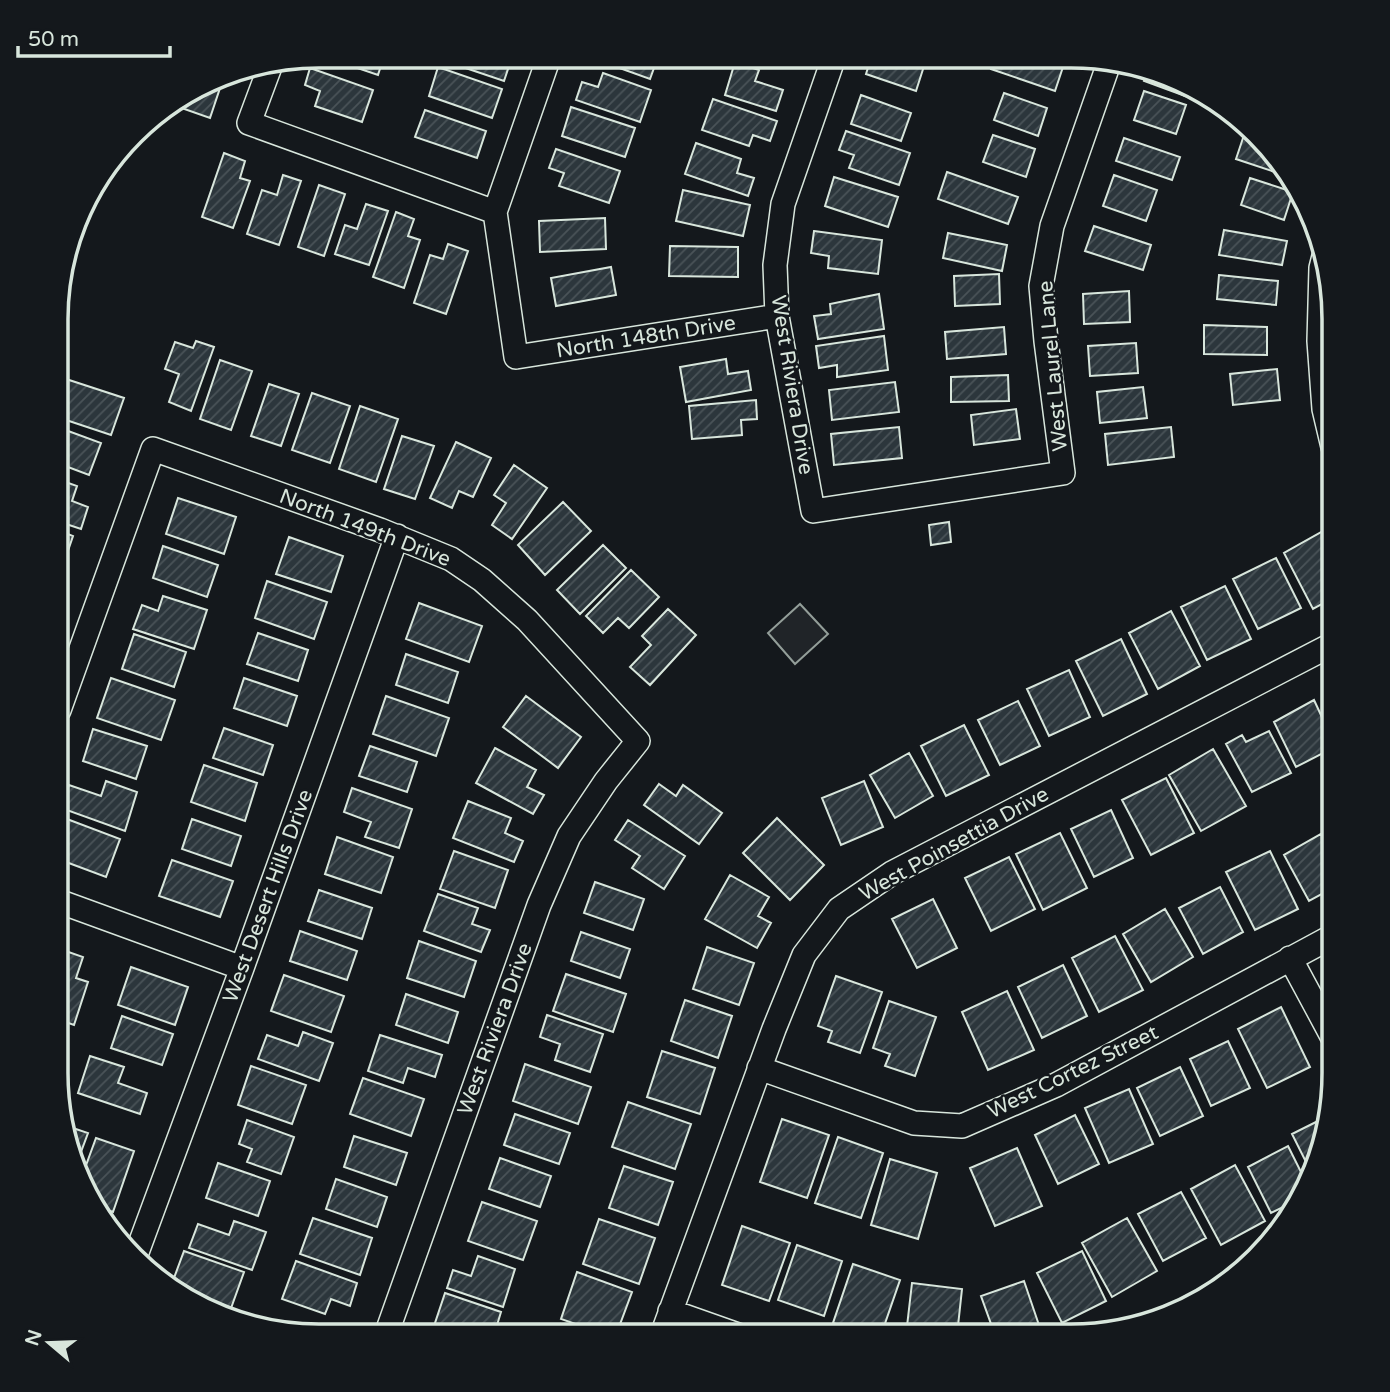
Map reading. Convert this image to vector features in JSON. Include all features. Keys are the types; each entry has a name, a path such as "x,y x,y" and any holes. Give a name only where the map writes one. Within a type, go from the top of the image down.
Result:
{"street":[{"path":"267,74 249,124 495,212 545,68"},
{"name":"West Riviera Drive","path":"813,511 776,316 775,264 783,204 830,68"},
{"name":"West Laurel Lane","path":"813,511 1063,473 1041,286 1052,226 1106,70"},
{"name":"North 148th Drive","path":"495,212 516,357 776,316"},
{"path":"1320,292 1319,341 1322,382"},
{"name":"North 149th Drive","path":"68,685 153,449 397,536 451,559 482,580 527,620 638,741"},
{"name":"West Desert Hills Drive","path":"139,1247 397,536"},
{"name":"West Poinsettia Drive","path":"666,1324 759,1068 804,955 839,909 892,873 1322,650"},
{"name":"West Riviera Drive","path":"390,1324 539,905 569,836 606,781 638,741"},
{"path":"68,905 242,968"},
{"name":"West Cortez Street","path":"759,1068 914,1123 962,1126 1056,1085 1322,942"},
{"path":"1290,958 1322,1016"},
{"path":"670,1311 707,1324"}],"shaded area":[{"path":"800,604 828,634 795,664 768,633"}],"building":[{"path":"311,68 373,90 362,122 315,106 320,91 305,85"},
{"path":"357,68 380,68 378,75"},
{"path":"438,68 502,89 492,118 429,96"},
{"path":"466,68 508,68 504,81"},
{"path":"620,68 654,68 650,79"},
{"path":"733,68 759,70 755,81 783,90 776,111 725,95"},
{"path":"868,68 923,68 916,91 866,74"},
{"path":"991,68 1063,68 1055,91"},
{"path":"603,73 651,90 640,122 576,100 582,82 598,87"},
{"path":"1144,81 1167,87 1185,96"},
{"path":"220,88 210,118 184,109"},
{"path":"1144,91 1186,105 1176,134 1134,120"},
{"path":"1004,93 1047,108 1038,136 994,120"},
{"path":"861,95 911,113 901,141 851,124"},
{"path":"713,99 777,121 770,141 753,135 749,146 702,130"},
{"path":"571,107 635,128 625,157 562,136"},
{"path":"425,110 486,131 477,158 415,137"},
{"path":"846,131 910,153 899,185 849,168 854,155 839,150"},
{"path":"993,135 1035,149 1026,177 983,162"},
{"path":"1243,137 1274,172 1236,159"},
{"path":"1124,138 1180,157 1172,180 1116,161"},
{"path":"696,143 741,159 737,173 754,178 748,196 685,174"},
{"path":"556,149 620,171 609,203 559,186 564,173 549,168"},
{"path":"224,153 245,161 240,178 250,181 233,228 202,217"},
{"path":"947,172 1018,197 1008,224 938,199"},
{"path":"283,175 301,181 279,245 247,234 262,190 277,195"},
{"path":"1114,175 1157,190 1146,221 1103,206"},
{"path":"834,177 898,197 888,227 825,206"},
{"path":"1250,178 1285,189 1291,199 1284,220 1241,205"},
{"path":"319,185 345,194 324,256 298,247"},
{"path":"683,190 750,205 743,236 676,221"},
{"path":"366,204 388,211 369,265 335,254 345,225 357,229"},
{"path":"396,212 414,219 408,236 420,240 404,288 373,277"},
{"path":"605,218 606,249 540,252 539,221"},
{"path":"1094,226 1151,245 1143,270 1085,251"},
{"path":"1224,230 1287,241 1282,265 1219,255"},
{"path":"814,231 882,240 878,274 828,268 829,256 811,253"},
{"path":"948,233 1007,245 1002,271 943,258"},
{"path":"448,244 468,251 446,314 414,303 430,255 443,259"},
{"path":"670,246 738,247 738,277 669,276"},
{"path":"611,267 616,295 556,306 551,278"},
{"path":"999,274 1000,304 955,306 954,276"},
{"path":"1219,275 1278,281 1276,305 1217,299"},
{"path":"1129,291 1130,322 1084,324 1083,294"},
{"path":"879,294 884,329 818,339 814,316 831,314 830,304"},
{"path":"1204,325 1267,327 1267,355 1204,354"},
{"path":"1004,327 1006,354 947,359 945,332"},
{"path":"884,336 888,370 837,377 837,365 819,368 816,346"},
{"path":"196,341 214,347 191,411 169,402 179,374 165,369 175,342 193,348"},
{"path":"1136,343 1138,373 1090,376 1088,346"},
{"path":"726,359 728,374 748,371 751,390 686,402 680,367"},
{"path":"220,360 252,371 231,430 200,419"},
{"path":"1277,369 1280,400 1233,405 1230,374"},
{"path":"1008,375 1009,401 951,402 951,377"},
{"path":"68,380 124,398 111,435 68,421"},
{"path":"895,382 899,412 832,420 829,390"},
{"path":"269,384 299,394 281,446 251,436"},
{"path":"1143,387 1147,418 1100,423 1097,392"},
{"path":"312,393 350,406 330,463 292,450"},
{"path":"756,400 757,419 741,420 742,435 692,439 689,406"},
{"path":"360,406 398,419 376,482 339,469"},
{"path":"1016,409 1020,439 974,445 971,415"},
{"path":"899,427 902,458 834,465 831,434"},
{"path":"1171,427 1174,457 1108,465 1105,434"},
{"path":"68,431 101,443 89,475 68,467"},
{"path":"402,436 434,446 415,499 384,489"},
{"path":"456,442 491,458 473,497 459,491 452,508 430,498"},
{"path":"514,465 547,488 512,539 492,525 506,503 494,495"},
{"path":"68,483 77,486 72,501 88,507 81,529 68,525"},
{"path":"178,498 236,517 224,554 166,534"},
{"path":"563,502 591,531 545,575 518,545"},
{"path":"949,522 951,542 931,545 929,525"},
{"path":"1322,532 1322,604 1313,609 1284,553"},
{"path":"68,534 73,536 68,551"},
{"path":"289,537 343,556 331,592 276,574"},
{"path":"603,545 626,568 580,614 557,590"},
{"path":"163,546 218,565 207,597 153,578"},
{"path":"1276,558 1301,608 1258,629 1233,579"},
{"path":"631,570 659,597 629,628 618,618 603,633 586,616"},
{"path":"267,581 327,602 314,639 255,618"},
{"path":"1225,586 1251,639 1207,660 1181,607"},
{"path":"163,596 207,610 194,649 133,629 142,605 158,611"},
{"path":"419,603 482,626 469,662 406,639"},
{"path":"668,609 696,635 650,685 630,667 651,645 642,636"},
{"path":"1171,611 1200,666 1158,689 1129,633"},
{"path":"258,633 308,650 298,681 247,664"},
{"path":"134,634 186,652 174,687 122,669"},
{"path":"1121,639 1147,694 1103,716 1076,661"},
{"path":"406,654 458,672 448,703 396,685"},
{"path":"1069,670 1090,717 1049,736 1027,689"},
{"path":"111,678 175,700 161,740 97,718"},
{"path":"244,678 297,696 287,726 234,708"},
{"path":"386,696 449,718 436,756 373,734"},
{"path":"526,696 581,737 558,768 503,727"},
{"path":"1314,700 1322,717 1322,754 1296,767 1274,722"},
{"path":"1018,701 1040,746 1000,765 978,720"},
{"path":"964,725 989,775 946,796 921,746"},
{"path":"224,728 273,745 263,775 213,758"},
{"path":"93,729 147,746 136,779 83,761"},
{"path":"1269,731 1291,773 1252,792 1226,744 1242,735 1246,742"},
{"path":"370,746 417,762 407,792 359,776"},
{"path":"495,748 536,770 527,787 544,795 533,814 476,783"},
{"path":"1213,749 1246,806 1201,831 1169,775"},
{"path":"909,753 933,796 895,818 870,775"},
{"path":"204,765 257,783 245,821 191,802"},
{"path":"1166,778 1194,833 1151,855 1122,800"},
{"path":"106,781 137,792 125,831 68,811 69,785 101,796"},
{"path":"864,781 883,827 841,845 822,798"},
{"path":"659,784 676,796 683,785 722,813 699,844 644,805"},
{"path":"352,788 412,809 399,848 365,837 371,822 344,812"},
{"path":"468,801 511,818 505,833 523,841 514,862 453,838"},
{"path":"1111,810 1133,858 1094,877 1071,829"},
{"path":"777,818 824,865 790,900 743,853"},
{"path":"68,819 120,839 106,877 68,863"},
{"path":"192,819 241,836 231,866 182,849"},
{"path":"628,820 685,856 664,889 632,868 640,856 615,840"},
{"path":"1060,833 1087,888 1043,910 1016,854"},
{"path":"1321,834 1322,894 1309,901 1284,855"},
{"path":"337,837 393,857 381,893 325,874"},
{"path":"454,851 508,870 495,908 440,889"},
{"path":"1270,851 1298,909 1255,930 1226,872"},
{"path":"1009,857 1035,909 991,931 965,878"},
{"path":"172,860 233,881 220,917 159,896"},
{"path":"730,875 769,897 758,916 771,923 757,948 705,919"},
{"path":"595,882 644,899 633,930 584,913"},
{"path":"1220,887 1243,932 1203,954 1179,908"},
{"path":"319,890 372,908 362,939 308,921"},
{"path":"438,894 478,908 472,924 490,930 481,952 424,931"},
{"path":"933,899 957,948 917,968 892,919"},
{"path":"1165,909 1193,957 1151,982 1123,934"},
{"path":"300,931 357,951 347,980 290,961"},
{"path":"581,932 630,949 620,978 571,961"},
{"path":"1115,936 1143,990 1099,1012 1072,958"},
{"path":"419,941 476,961 464,997 407,978"},
{"path":"707,947 754,963 739,1005 693,989"},
{"path":"68,952 83,957 76,978 88,982 74,1025 68,1023"},
{"path":"1063,965 1087,1016 1042,1038 1018,987"},
{"path":"131,967 188,987 175,1025 118,1005"},
{"path":"566,974 626,994 613,1032 553,1011"},
{"path":"284,975 344,996 331,1032 271,1011"},
{"path":"836,976 882,992 860,1053 828,1042 832,1031 818,1026"},
{"path":"1007,991 1034,1050 988,1070 962,1012"},
{"path":"406,994 458,1012 448,1043 396,1025"},
{"path":"685,1000 732,1016 718,1058 671,1041"},
{"path":"889,1001 936,1017 915,1076 885,1066 890,1054 873,1048"},
{"path":"1281,1007 1310,1067 1267,1088 1238,1029"},
{"path":"547,1015 603,1034 590,1072 555,1060 560,1044 540,1037"},
{"path":"122,1016 173,1034 162,1065 111,1048"},
{"path":"303,1032 333,1043 319,1081 258,1059 267,1035 298,1046"},
{"path":"380,1035 442,1055 435,1077 408,1068 403,1083 368,1071"},
{"path":"1228,1041 1250,1088 1211,1106 1190,1059"},
{"path":"662,1051 715,1068 700,1114 647,1097"},
{"path":"90,1056 124,1067 118,1083 147,1093 140,1114 78,1093"},
{"path":"525,1064 591,1087 578,1124 513,1101"},
{"path":"251,1066 306,1085 292,1124 238,1105"},
{"path":"1180,1067 1203,1116 1160,1136 1137,1088"},
{"path":"363,1078 424,1099 411,1136 350,1114"},
{"path":"1129,1089 1153,1144 1109,1163 1085,1108"},
{"path":"628,1102 691,1124 675,1169 612,1147"},
{"path":"515,1114 570,1133 559,1164 504,1145"},
{"path":"1075,1115 1099,1164 1058,1184 1035,1135"},
{"path":"782,1119 829,1135 807,1198 760,1182"},
{"path":"247,1120 294,1137 281,1174 247,1162 252,1149 239,1144"},
{"path":"1317,1121 1306,1161 1292,1134"},
{"path":"75,1129 88,1133 81,1151"},
{"path":"354,1136 407,1153 396,1185 344,1167"},
{"path":"838,1137 883,1153 861,1218 815,1203"},
{"path":"96,1138 134,1151 113,1212 102,1198 86,1166"},
{"path":"1288,1146 1301,1173 1282,1208 1271,1213 1248,1167"},
{"path":"1017,1148 1042,1206 995,1226 970,1168"},
{"path":"500,1158 551,1176 540,1207 489,1189"},
{"path":"890,1159 937,1173 918,1239 871,1225"},
{"path":"218,1163 270,1181 258,1216 206,1198"},
{"path":"1235,1165 1265,1221 1221,1245 1191,1189"},
{"path":"624,1166 673,1182 658,1225 609,1208"},
{"path":"336,1179 387,1197 377,1227 326,1209"},
{"path":"1181,1192 1206,1238 1163,1261 1138,1214"},
{"path":"482,1202 537,1221 523,1260 468,1241"},
{"path":"313,1218 372,1238 360,1275 300,1254"},
{"path":"1127,1218 1157,1271 1112,1297 1082,1243"},
{"path":"599,1219 655,1238 639,1284 583,1264"},
{"path":"234,1221 266,1232 252,1270 189,1248 198,1224 229,1235"},
{"path":"742,1226 790,1243 769,1301 722,1285"},
{"path":"797,1245 842,1261 824,1316 778,1300"},
{"path":"184,1251 244,1272 231,1308 208,1298 174,1277"},
{"path":"1082,1251 1106,1301 1062,1323 1037,1273"},
{"path":"478,1256 515,1269 503,1307 447,1288 453,1270 471,1276"},
{"path":"296,1261 357,1283 350,1306 331,1299 325,1314 282,1299"},
{"path":"853,1264 900,1280 885,1324 833,1323"},
{"path":"577,1272 632,1292 620,1324 575,1324 561,1319"},
{"path":"1024,1281 1039,1324 991,1324 981,1296"},
{"path":"912,1283 962,1289 958,1324 907,1324"},
{"path":"445,1293 501,1312 497,1324 435,1324"}]}
